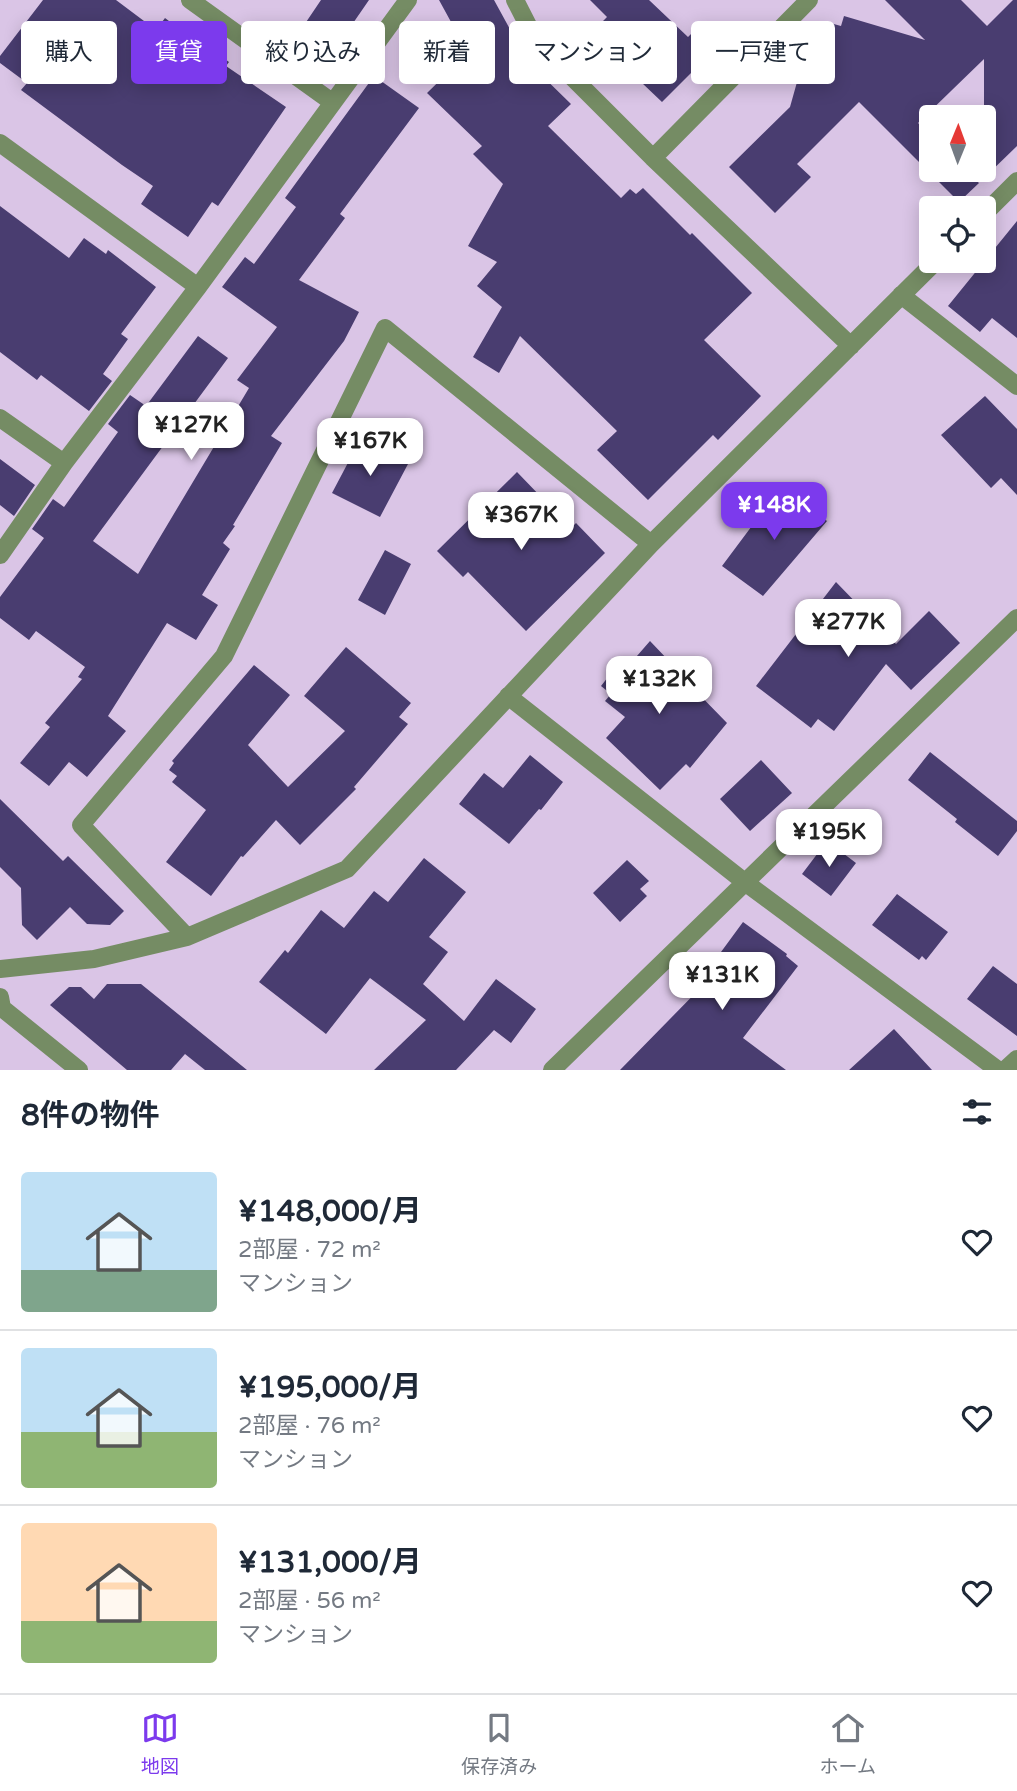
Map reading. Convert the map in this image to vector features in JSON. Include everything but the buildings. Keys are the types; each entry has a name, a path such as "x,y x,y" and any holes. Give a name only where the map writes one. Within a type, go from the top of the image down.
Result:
{"street":[{"path":"190,0 332,102"},
{"path":"0,555 64,463 198,287 408,0"},
{"path":"515,0 536,41 653,158 851,346"},
{"path":"653,158 809,0"},
{"path":"0,144 198,287"},
{"path":"996,202 1017,181"},
{"path":"0,969 94,959 187,937 347,869 651,544 924,273"},
{"path":"901,295 1017,386"},
{"path":"187,937 81,825 224,656 385,328 651,544"},
{"path":"0,418 64,463"},
{"path":"552,1070 1017,618"},
{"path":"508,696 746,883 998,1070"},
{"path":"0,997 2,1008 79,1070"},
{"path":"1005,1070 1017,1059"}]}
